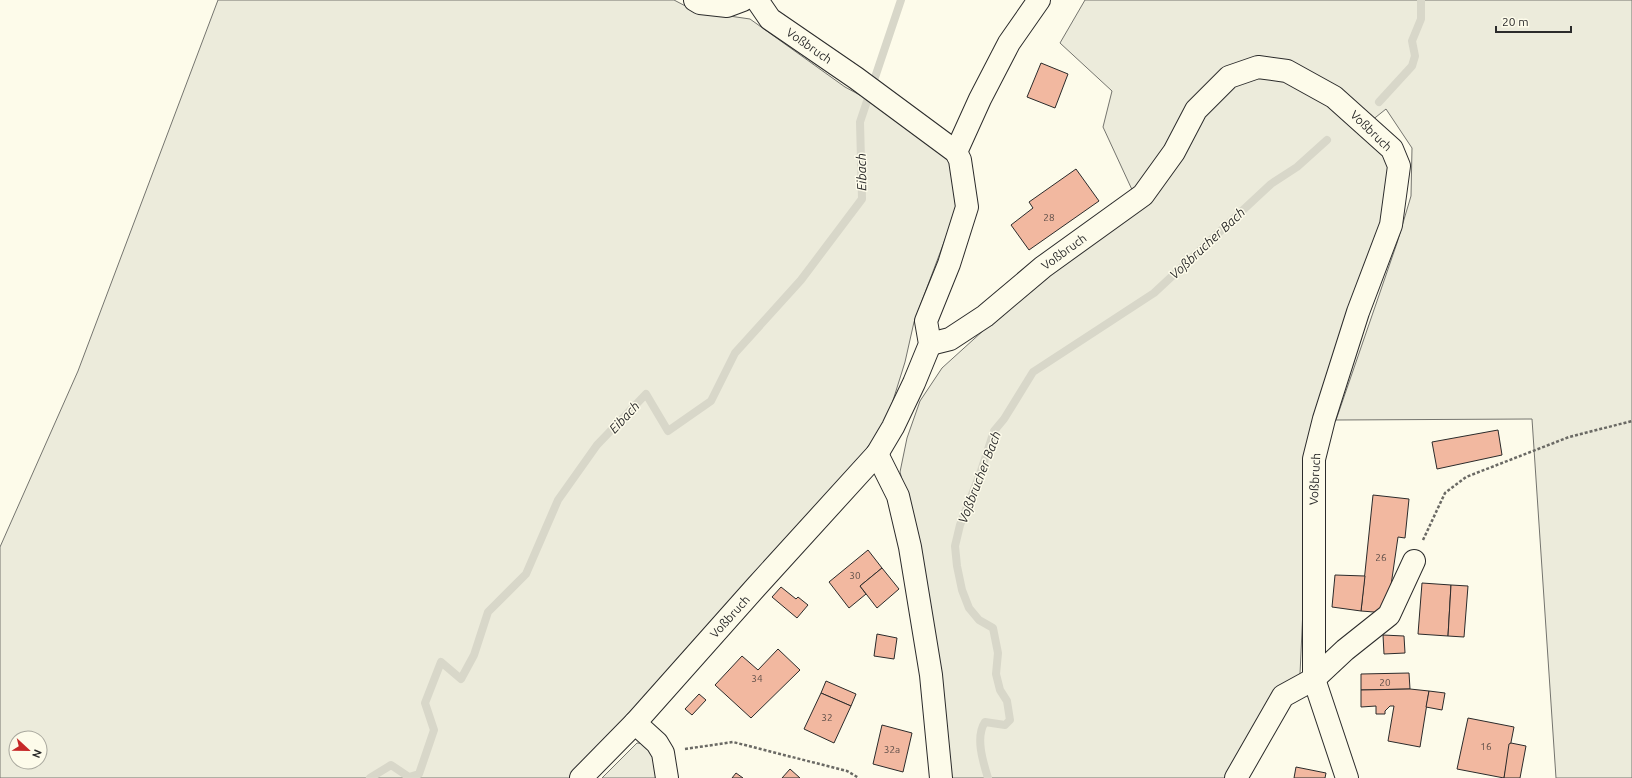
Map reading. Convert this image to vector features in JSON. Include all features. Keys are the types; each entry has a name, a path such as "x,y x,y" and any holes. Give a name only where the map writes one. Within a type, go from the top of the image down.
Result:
{"street":[{"path":"695,0 700,3 727,6 743,0"},
{"name":"Voßbruch","path":"757,0 770,19 856,78 923,126 956,152"},
{"path":"930,344 926,321 949,264 967,207 960,160 956,152 980,99 1006,50 1039,0"},
{"name":"Voßbruch","path":"581,778 635,724 756,586 877,454 893,427 930,344 950,339 985,316 1043,267 1143,195 1174,152 1196,110 1229,77 1258,67 1287,71 1334,97 1392,149 1399,166 1391,225 1358,312 1324,419 1314,459 1314,679 1346,778"},
{"path":"877,454 898,496 910,547 931,675 941,778"},
{"path":"1236,778 1283,696 1314,679 1345,650 1389,615 1414,561"},
{"path":"635,724 657,743 663,753 667,778"}],"path":[{"path":"1414,561 1445,493 1466,477 1569,437 1632,421"},
{"path":"663,753 733,742 847,771 859,778"}],"shaded area":[{"path":"218,0 674,0 695,11 750,19 845,87 919,127 936,142 954,169 958,205 914,322 905,362 886,423 856,464 571,778 0,778 0,547 78,371"},
{"path":"1085,0 1632,0 1632,778 1556,778 1532,419 1336,420 1397,243 1411,196 1412,148 1386,109 1361,129 1390,162 1396,190 1310,456 1300,674 1282,693 1232,778 950,778 907,499 900,472 907,438 920,401 942,368 1134,194 1103,127 1112,91 1060,43"},
{"path":"637,743 653,744 663,778 602,778"}],"building":[{"path":"1041,63 1068,74 1055,108 1027,97"},
{"path":"1076,169 1099,201 1029,250 1011,225 1033,208 1029,202"},
{"path":"1498,430 1502,455 1437,469 1432,442"},
{"path":"1373,495 1409,499 1405,538 1398,537 1387,613 1361,611"},
{"path":"868,550 882,568 860,586 866,594 849,608 829,582"},
{"path":"882,568 899,589 877,608 860,586"},
{"path":"1335,575 1365,576 1361,611 1332,607"},
{"path":"1422,583 1451,585 1448,636 1418,634"},
{"path":"1451,585 1468,586 1464,637 1448,636"},
{"path":"781,587 796,599 798,597 808,605 797,618 772,597"},
{"path":"877,634 897,638 894,659 874,656"},
{"path":"1383,635 1404,636 1405,653 1384,654"},
{"path":"778,649 800,670 751,718 715,685 742,656 758,670"},
{"path":"1409,673 1410,689 1361,690 1361,674"},
{"path":"826,681 856,694 851,706 821,693"},
{"path":"1410,689 1429,691 1420,747 1388,741 1394,706 1390,706 1385,711 1385,714 1376,714 1376,706 1361,707 1361,690"},
{"path":"1429,691 1445,693 1442,710 1426,707"},
{"path":"821,693 851,706 834,743 804,729"},
{"path":"699,694 706,700 692,715 685,709"},
{"path":"1468,718 1514,727 1504,778 1457,769"},
{"path":"882,725 912,733 903,772 873,764"},
{"path":"1511,743 1526,746 1520,778 1504,778 1509,744"},
{"path":"1296,767 1326,773 1325,778 1294,778"},
{"path":"790,769 800,778 782,778"},
{"path":"736,773 743,778 732,778"}],"waterway":[{"name":"Eibach","path":"370,778 391,765 409,777 419,774 434,730 425,703 441,662 461,679 474,655 488,612 526,574 558,500 597,445 646,394 668,431 711,401 735,353 801,280 862,199 860,122 901,0"},
{"name":"Voßbrucher Bach","path":"1379,102 1412,66 1415,56 1412,41 1421,19 1421,0"},
{"name":"Voßbrucher Bach","path":"988,778 980,742 982,728 985,722 1005,725 1010,720 1007,701 1000,690 996,674 998,653 993,628 979,620 969,608 962,590 955,546 960,525 980,474 994,431 1004,419 1033,372 1154,293 1271,184 1297,167 1327,140"}]}
